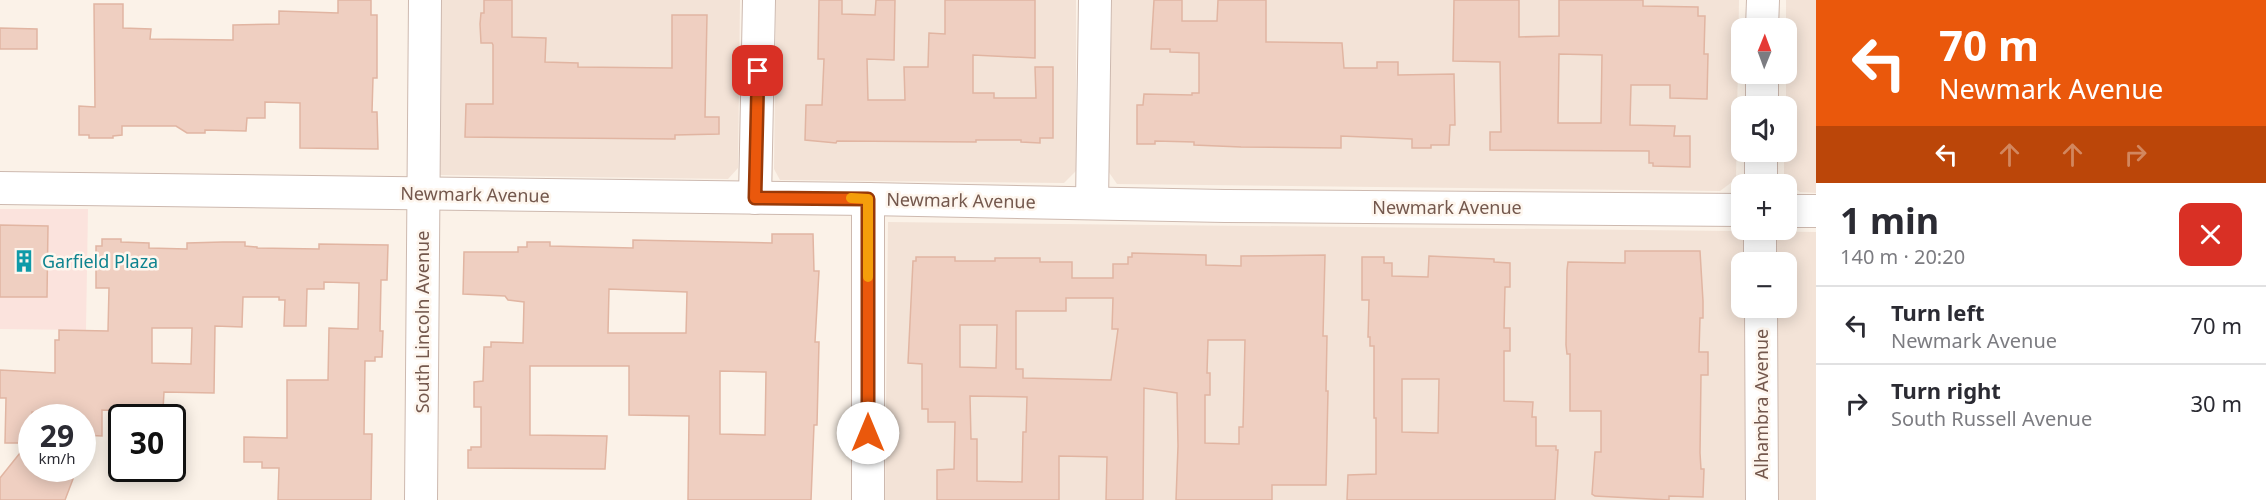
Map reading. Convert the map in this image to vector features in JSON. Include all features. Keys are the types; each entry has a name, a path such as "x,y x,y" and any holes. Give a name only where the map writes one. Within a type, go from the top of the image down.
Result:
{"street":[{"name":"South Lincoln Avenue","path":"421,500 425,0"},
{"path":"755,198 759,0"},
{"path":"1092,202 1095,0"},
{"path":"1762,0 1762,18"},
{"name":"Newmark Avenue","path":"0,188 1249,206 1731,210"},
{"path":"868,199 868,500"},
{"path":"1797,211 1816,212"},
{"name":"Alhambra Avenue","path":"1761,318 1762,500"}],"shaded area":[{"path":"441,0 740,0 738,168 728,179 440,175"},
{"path":"776,0 1076,0 1076,171 1064,183 780,180 774,169"},
{"path":"1112,0 1739,0 1739,18 1731,18 1731,84 1738,84 1737,96 1731,96 1731,162 1736,162 1736,174 1731,174 1731,183 1720,191 1117,184 1108,171"},
{"path":"1786,0 1816,0 1816,193 1800,192 1797,190 1797,174 1784,174 1784,162 1797,162 1797,96 1786,96 1786,84 1797,84 1797,18 1786,18"},
{"path":"0,209 88,209 86,330 0,329"},
{"path":"888,222 1731,231 1731,240 1797,240 1797,232 1816,232 1816,500 885,500"}],"building":[{"path":"338,0 371,0 371,15 377,15 377,78 373,78 372,112 377,112 378,149 300,148 300,103 265,102 265,118 247,118 246,131 205,130 205,133 187,133 176,126 122,126 122,135 113,136 113,138 89,138 89,135 79,135 79,106 95,107 94,4 123,4 123,28 151,29 150,39 233,40 233,25 279,24 279,11 338,13"},
{"path":"484,0 512,0 512,37 546,38 545,62 578,63 578,67 672,68 672,15 707,15 705,117 719,117 719,134 675,135 675,139 465,137 466,104 493,104 493,45 492,43 481,43 480,24 481,13 484,13"},
{"path":"819,0 842,0 842,14 875,15 876,0 895,0 894,60 867,59 868,100 905,100 904,67 928,67 929,33 945,34 945,0 1035,0 1035,58 973,55 973,93 994,93 994,98 1036,98 1035,67 1053,67 1053,138 1040,138 1040,143 1021,142 1021,140 837,141 836,143 805,140 806,105 822,105 824,59 818,59"},
{"path":"1154,0 1182,0 1182,21 1217,21 1218,0 1266,0 1266,42 1342,43 1344,68 1377,68 1377,62 1398,62 1398,75 1454,74 1455,125 1450,125 1449,145 1412,148 1412,139 1341,136 1341,148 1241,147 1155,141 1155,144 1137,144 1137,105 1143,105 1144,94 1192,95 1192,93 1199,93 1199,53 1151,49"},
{"path":"1454,0 1519,0 1519,37 1559,36 1559,0 1643,0 1643,6 1698,7 1698,16 1705,16 1704,54 1708,54 1707,99 1670,98 1670,85 1631,85 1630,125 1675,126 1674,136 1690,136 1690,167 1653,166 1653,163 1649,163 1649,151 1490,150 1490,132 1501,132 1500,62 1453,61","holes":["1559,54 1602,55 1601,123 1558,123"]},
{"path":"0,28 37,29 37,49 0,49"},
{"name":"Garfield Plaza","path":"0,225 48,226 47,297 0,297"},
{"path":"772,234 813,234 814,271 819,271 815,342 819,342 817,425 814,425 811,500 688,500 689,416 629,415 629,366 530,366 530,435 607,436 605,469 468,468 468,450 471,450 471,447 481,447 481,407 474,407 474,382 483,381 484,347 491,347 491,342 523,343 524,302 508,300 505,296 463,294 464,252 518,252 518,247 527,247 527,242 550,242 550,246 633,248 633,240 772,243","holes":["609,289 687,292 686,333 608,333","720,371 766,372 765,435 720,434"]},
{"path":"102,239 149,243 149,248 187,249 187,243 223,242 245,242 245,246 257,248 319,249 319,244 388,245 387,280 381,280 382,357 375,357 375,361 365,361 364,434 372,434 371,500 278,500 279,468 262,468 262,462 244,462 244,437 287,438 287,380 328,380 329,328 358,329 359,283 324,282 324,289 307,289 306,326 284,326 285,300 279,300 279,297 243,297 242,327 215,326 214,393 164,392 163,404 108,404 108,410 102,410 102,436 96,436 96,404 18,404 18,443 5,443 6,398 0,398 0,370 55,373 55,340 59,340 59,330 108,331 109,288 96,288 96,246 102,246","holes":["152,328 192,328 191,364 152,363"]},
{"path":"1625,251 1700,251 1703,318 1700,318 1699,352 1708,352 1708,375 1701,375 1700,453 1701,469 1704,469 1703,497 1669,496 1669,500 1592,494 1595,452 1601,452 1601,411 1570,411 1570,354 1567,354 1566,345 1568,262 1625,263"},
{"path":"1132,253 1206,255 1206,265 1241,266 1241,256 1325,255 1323,336 1327,336 1326,391 1328,391 1326,485 1272,485 1272,500 1176,500 1177,393 1144,388 1143,500 1106,500 1107,457 1059,456 1059,500 937,500 937,470 954,469 955,422 928,422 928,409 922,409 922,364 908,363 913,261 916,261 916,257 955,257 955,261 1040,258 1040,262 1072,262 1072,278 1113,278 1113,264 1128,264 1128,257 1132,257","holes":["1066,298 1113,298 1112,329 1118,329 1111,380 1023,378 1023,369 1016,369 1016,311 1066,311","960,325 997,325 996,368 960,367","1208,340 1245,340 1243,427 1239,427 1239,444 1205,443 1205,395 1210,395 1210,373 1207,373","970,396 1027,397 1026,432 1023,432 1022,482 977,481 977,439 971,439"]},
{"path":"1429,256 1494,259 1494,262 1510,263 1510,287 1505,287 1504,328 1510,328 1510,351 1504,351 1504,401 1533,402 1532,417 1536,417 1536,446 1556,446 1558,450 1555,500 1347,500 1348,475 1376,474 1374,346 1370,346 1370,337 1368,337 1369,300 1362,300 1362,257 1384,257 1384,263 1392,263 1392,276 1428,277","holes":["1402,379 1439,379 1438,433 1402,432"]},
{"path":"18,456 18,482 72,482 65,500 0,500 0,478"}],"slow traffic":[{"path":"851,198 868,199 868,277"}],"place":[{"name":"Garfield Plaza","path":"24,261"}],"route":[{"path":"758,71 755,198 868,199 868,433"}]}
